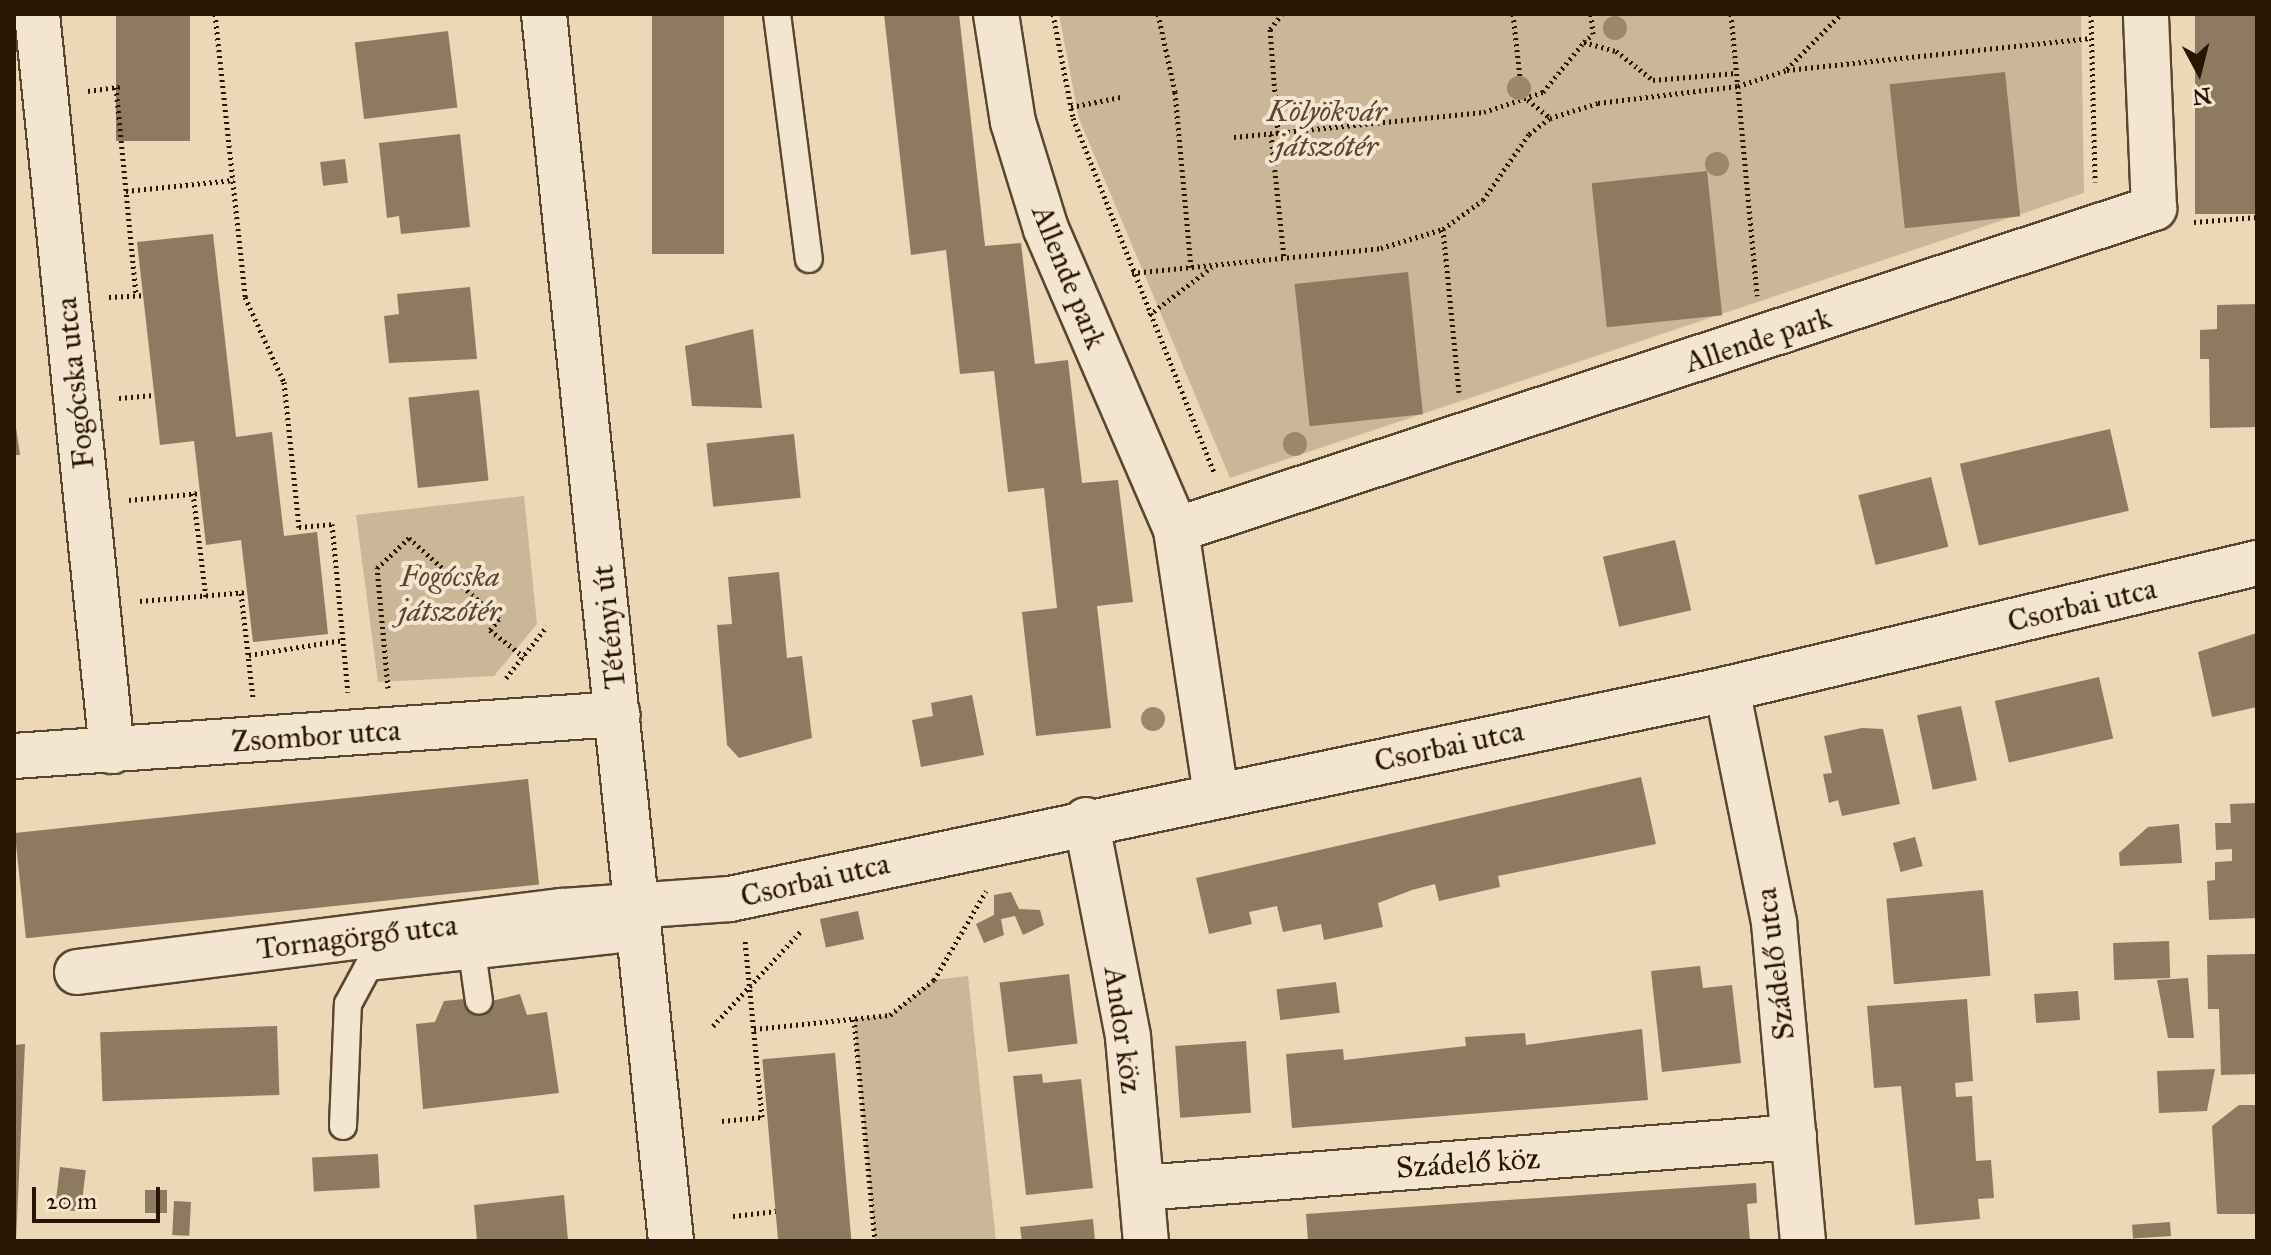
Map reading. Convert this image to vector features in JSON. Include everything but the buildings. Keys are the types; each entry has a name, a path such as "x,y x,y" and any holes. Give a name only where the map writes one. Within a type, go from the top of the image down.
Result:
{"street":[{"name":"Fogócska utca","path":"37,14 112,751"},
{"name":"Tétényi út","path":"544,14 671,1241"},
{"name":"Allende park","path":"996,14 1013,122 1046,229 1176,530 1216,793"},
{"path":"2146,14 2154,208"},
{"name":"Allende park","path":"1176,530 2154,208"},
{"name":"Csorbai utca","path":"639,922 1086,820 1727,689 2257,563"},
{"name":"Szádelő utca","path":"1727,689 1774,923 1803,1241"},
{"name":"Zsombor utca","path":"14,756 618,714"},
{"name":"Andor köz","path":"1086,820 1128,1037 1146,1241"},
{"name":"Tornagörgő utca","path":"77,972 639,922"},
{"name":"Szádelő köz","path":"1142,1188 1794,1137"}],"lane":[{"path":"777,14 809,259"},
{"path":"343,1126 348,1004 358,976 379,962 472,952 639,922"},
{"path":"472,952 479,1001"}],"path":[{"path":"215,14 245,297 284,382 299,527 332,524 349,697"},
{"path":"1158,14 1175,92 1191,267"},
{"path":"1282,14 1270,29 1284,257"},
{"path":"1513,14 1522,96 1550,118"},
{"path":"1234,137 1484,112 1522,96 1543,92 1593,34 1591,14"},
{"path":"1731,14 1758,308"},
{"path":"1787,70 1841,14"},
{"path":"2091,14 2096,195"},
{"path":"1054,15 1071,107 1132,273 1221,488"},
{"path":"1132,273 1381,248 1443,229 1483,200 1529,134 1550,118 1598,103 1738,86 1787,70 2091,38"},
{"path":"1584,42 1616,51 1653,80 1736,73"},
{"path":"87,91 120,87 126,191 140,295 108,297"},
{"path":"1071,107 1121,97"},
{"path":"126,191 233,180"},
{"path":"2154,208 2196,223 2257,217"},
{"path":"1443,229 1461,409"},
{"path":"1149,315 1215,264"},
{"path":"118,398 154,395"},
{"path":"87,505 196,493 206,597"},
{"path":"389,695 377,568 409,538 499,619 490,630 524,657"},
{"path":"97,603 244,593 253,703"},
{"path":"498,688 547,626"},
{"path":"249,655 343,640"},
{"path":"754,1029 890,1015 934,980 994,876"},
{"path":"713,1026 807,925"},
{"path":"722,1121 762,1117 744,930"},
{"path":"854,1019 875,1241"},
{"path":"733,1216 776,1211"}],"green space":[{"name":"Kölyökvár játszótér","path":"1059,14 2081,14 2084,193 1230,478 1079,119"},
{"name":"Fogócska játszótér","path":"524,496 537,624 494,676 378,682 356,515"},
{"path":"968,976 996,1241 875,1241 854,1019 890,1015 934,980"}]}
